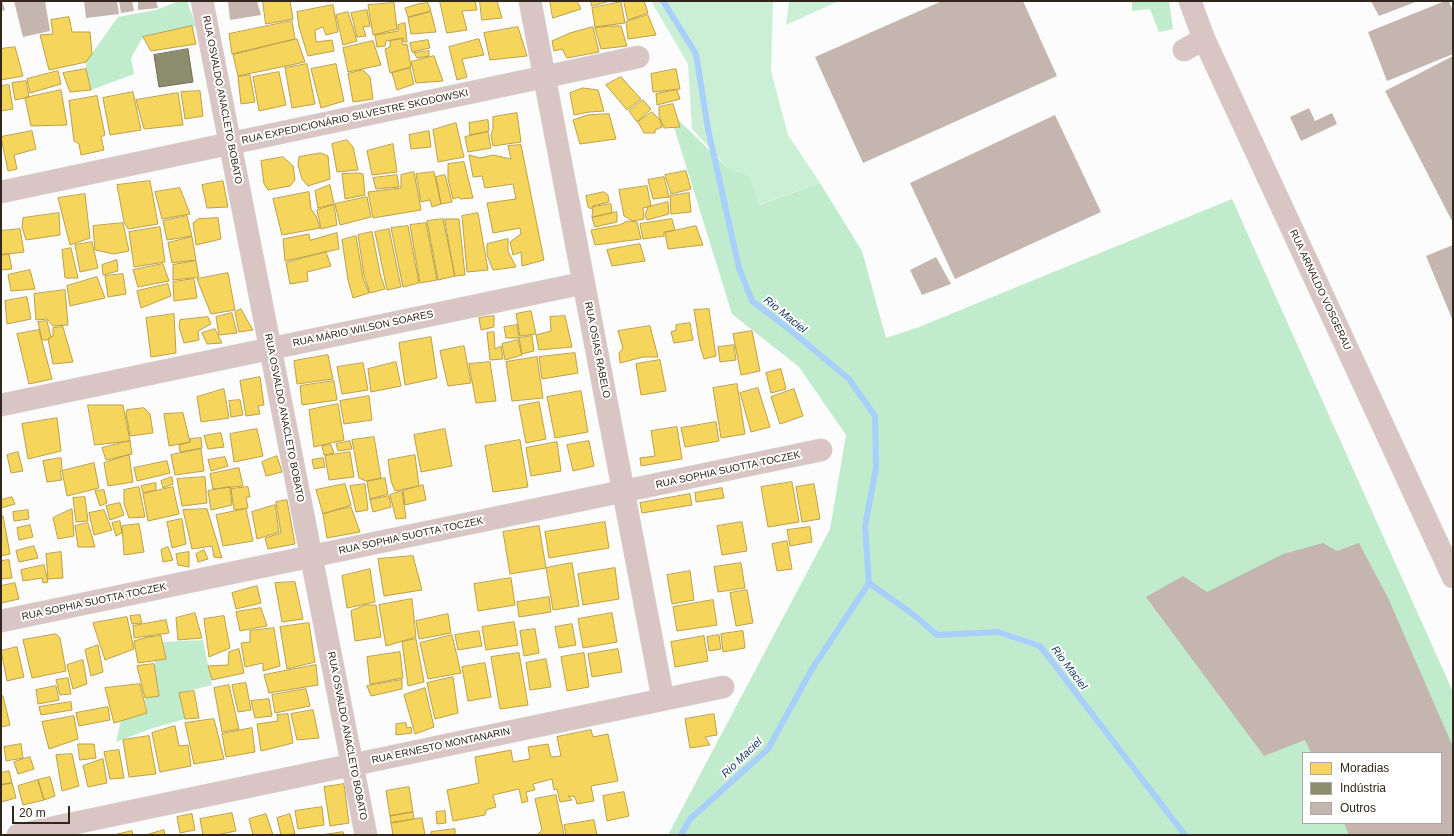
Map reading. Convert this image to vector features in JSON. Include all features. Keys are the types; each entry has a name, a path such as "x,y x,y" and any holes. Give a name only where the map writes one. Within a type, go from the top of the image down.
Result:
{"street":[{"name":"RUA OSVALDO ANACLETO BOBATO","path":"202,1 366,835"},
{"name":"RUA OSIAS RABELO","path":"530,1 663,700"},
{"name":"RUA ARNALDO VOSGERAU","path":"1190,1 1204,40 1453,577"},
{"path":"1184,50 1204,40"},
{"name":"RUA EXPEDICIONÁRIO SILVESTRE SKODOWSKI","path":"1,192 638,57"},
{"name":"RUA MÁRIO WILSON SOARES","path":"1,405 584,283"},
{"name":"RUA SOPHIA SUOTTA TOCZEK","path":"1,621 821,450"},
{"name":"RUA ERNESTO MONTANARIN","path":"18,835 723,687"}],"green space":[{"path":"179,1 187,1 196,26 143,37 131,58 134,74 91,90 86,69 86,62 118,17 156,10"},
{"path":"651,1 773,1 771,71 788,135 820,183 758,205 750,176 727,167 692,129 688,64"},
{"path":"789,1 839,1 786,25"},
{"path":"1132,1 1169,1 1173,29 1159,32 1150,9 1132,11"},
{"path":"669,111 727,167 750,176 759,205 820,183 862,251 886,338 919,327 1232,199 1453,692 1453,835 668,835 830,529 846,435 799,367 732,314"},
{"path":"203,640 212,685 179,693 185,719 153,728 116,742 121,720 147,713 145,698 159,695 154,667 155,661 166,659 163,642"}],"building: Moradias":[{"path":"263,1 290,1 293,19 266,24"},
{"path":"440,1 475,1 477,10 462,11 467,30 447,33"},
{"path":"480,1 497,1 502,18 482,20"},
{"path":"550,1 577,1 581,9 553,18"},
{"path":"591,1 606,1 607,2 592,6"},
{"path":"624,1 644,1 648,13 628,20"},
{"path":"621,2 625,23 595,27 592,8"},
{"path":"394,3 397,29 373,35 368,5"},
{"path":"428,3 431,11 408,17 405,8"},
{"path":"333,5 338,32 326,35 323,27 315,30 316,42 332,40 334,51 308,56 299,27 297,12"},
{"path":"367,10 370,26 363,27 366,36 357,37 351,13"},
{"path":"348,12 357,41 343,45 336,15"},
{"path":"431,12 436,32 411,34 408,18"},
{"path":"648,15 656,35 628,39 626,22"},
{"path":"69,17 72,32 90,32 92,54 86,62 49,70 40,35 53,34 51,20"},
{"path":"292,21 295,39 232,54 229,34"},
{"path":"405,23 407,42 404,42 403,38 386,41 385,46 377,47 375,35 398,31 398,25"},
{"path":"192,26 196,44 151,51 143,37"},
{"path":"621,26 627,46 601,49 595,28"},
{"path":"518,27 527,56 490,60 484,33"},
{"path":"593,27 599,52 567,58 562,49 554,51 552,41 570,33"},
{"path":"297,39 305,62 238,76 233,55"},
{"path":"402,39 403,45 407,44 411,67 390,73 385,49 390,47 390,41"},
{"path":"479,39 484,55 462,59 467,77 457,80 449,47"},
{"path":"428,40 430,48 412,52 410,43"},
{"path":"373,41 381,65 348,72 343,48"},
{"path":"15,47 23,76 1,80 1,49"},
{"path":"429,51 429,56 417,58 414,53"},
{"path":"434,56 443,81 416,83 411,62"},
{"path":"307,64 315,104 292,108 285,68"},
{"path":"336,64 344,101 321,108 311,69"},
{"path":"410,68 414,84 397,90 392,73"},
{"path":"86,69 91,90 70,92 63,73"},
{"path":"676,69 680,89 653,92 651,74"},
{"path":"363,70 370,77 373,99 353,102 348,74"},
{"path":"58,71 61,84 30,93 27,79"},
{"path":"279,72 286,105 259,111 253,77"},
{"path":"250,75 255,102 241,104 238,77"},
{"path":"621,77 641,99 627,110 606,85"},
{"path":"26,81 29,97 15,100 12,83"},
{"path":"9,85 13,109 1,111 1,86"},
{"path":"583,88 598,90 604,111 574,115 570,93"},
{"path":"61,90 67,125 31,126 25,98"},
{"path":"677,90 680,99 657,105 656,94"},
{"path":"200,91 203,116 185,119 181,92"},
{"path":"133,92 141,130 110,135 103,98"},
{"path":"178,93 183,125 144,129 136,100"},
{"path":"97,96 105,135 101,137 104,150 81,155 79,144 74,141 69,101"},
{"path":"643,100 651,109 637,122 629,111"},
{"path":"673,104 680,127 664,128 659,116 659,107"},
{"path":"652,112 660,120 662,127 655,130 655,133 644,133 638,122"},
{"path":"517,113 521,142 493,146 491,135 493,129 493,117"},
{"path":"609,114 616,139 580,144 573,120 588,115"},
{"path":"488,120 489,131 470,135 469,123"},
{"path":"456,123 464,157 438,162 433,130"},
{"path":"32,131 36,149 14,155 17,169 8,171 1,137"},
{"path":"429,131 431,147 411,149 409,135"},
{"path":"488,132 491,148 468,152 465,137"},
{"path":"347,140 353,147 358,170 337,172 332,144"},
{"path":"393,144 397,172 372,175 367,151"},
{"path":"521,145 544,260 522,266 521,252 513,255 510,242 521,234 520,228 493,233 487,203 516,199 513,184 485,188 482,176 473,177 469,155 480,158 493,155 511,159 508,146"},
{"path":"321,153 328,156 330,179 308,186 302,179 298,165 299,157"},
{"path":"283,157 293,166 295,180 290,186 268,190 264,184 261,161"},
{"path":"464,162 473,198 460,199 459,197 453,199 448,179 448,164"},
{"path":"686,171 691,189 671,194 665,175"},
{"path":"414,172 421,210 373,218 368,192 401,188 401,175"},
{"path":"434,172 441,204 432,207 430,200 421,202 416,174"},
{"path":"342,174 363,174 365,195 345,199"},
{"path":"397,175 399,187 376,189 373,178"},
{"path":"445,175 452,202 441,204 436,177"},
{"path":"664,177 669,197 653,199 648,180"},
{"path":"150,181 158,224 128,229 124,222 117,185"},
{"path":"223,181 228,207 207,208 202,185"},
{"path":"330,185 334,204 318,208 315,191"},
{"path":"647,186 651,206 643,208 644,219 633,221 624,216 619,190"},
{"path":"180,188 190,214 162,219 155,192"},
{"path":"309,192 311,209 316,216 320,228 282,235 273,199"},
{"path":"604,192 608,195 609,202 593,206 591,209 588,207 586,196"},
{"path":"689,193 691,212 671,214 670,196"},
{"path":"85,194 90,238 70,245 58,198"},
{"path":"367,197 371,217 340,225 335,204"},
{"path":"668,202 669,214 647,220 645,215 648,207"},
{"path":"611,204 612,213 592,217 593,207"},
{"path":"334,205 337,225 321,229 317,210"},
{"path":"617,212 617,222 595,227 592,218"},
{"path":"59,213 60,235 26,240 22,227 23,218"},
{"path":"478,213 488,270 467,272 462,216"},
{"path":"187,216 192,236 167,240 163,221"},
{"path":"218,218 221,239 196,245 193,223 198,219"},
{"path":"443,219 455,276 438,280 427,221"},
{"path":"445,219 459,219 465,275 455,276"},
{"path":"672,219 675,230 664,232 664,236 643,239 640,224"},
{"path":"628,221 637,222 641,239 595,245 591,230 619,225"},
{"path":"123,223 129,251 114,254 95,250 93,226"},
{"path":"426,223 437,280 420,283 410,225"},
{"path":"408,226 419,283 403,287 391,228"},
{"path":"696,226 703,245 668,249 665,233"},
{"path":"160,227 165,262 134,267 129,232"},
{"path":"20,229 24,252 1,255 1,231"},
{"path":"389,229 401,287 387,290 375,232"},
{"path":"372,232 380,273 385,289 370,293 364,275 358,235"},
{"path":"337,233 339,249 285,261 283,239 309,234 310,240"},
{"path":"356,236 363,278 369,293 353,298 348,280 342,240"},
{"path":"192,237 196,260 172,263 168,243"},
{"path":"508,239 508,251 516,267 493,270 487,255 487,244"},
{"path":"92,242 98,268 80,272 75,245"},
{"path":"640,244 645,261 612,266 607,250"},
{"path":"71,248 78,278 65,278 62,250"},
{"path":"326,252 331,266 307,272 308,281 290,284 286,263"},
{"path":"9,254 12,269 1,270 1,255"},
{"path":"117,260 118,271 103,275 102,265"},
{"path":"196,261 199,277 173,280 173,265"},
{"path":"163,264 169,281 138,287 133,270"},
{"path":"30,270 35,289 11,291 8,275"},
{"path":"228,273 235,310 211,314 197,279"},
{"path":"123,274 126,294 108,297 105,276"},
{"path":"97,277 105,298 70,306 67,286"},
{"path":"194,279 197,298 174,301 173,282"},
{"path":"168,284 171,296 141,308 137,291"},
{"path":"65,290 68,325 53,326 47,319 36,320 34,294"},
{"path":"27,297 31,319 7,324 5,301"},
{"path":"241,309 253,330 239,332 235,312"},
{"path":"709,309 716,356 704,359 700,346 694,310"},
{"path":"531,311 536,334 520,336 516,314"},
{"path":"232,313 237,333 219,335 216,317"},
{"path":"174,314 176,353 151,357 146,318"},
{"path":"494,316 494,327 481,330 479,318"},
{"path":"565,316 572,347 539,350 536,335 551,331 550,317"},
{"path":"208,317 211,324 198,331 199,340 184,343 179,327 180,320"},
{"path":"47,321 51,337 47,340 42,340 38,322"},
{"path":"690,323 693,340 674,343 671,332 676,330 676,325"},
{"path":"517,325 519,338 506,338 504,327"},
{"path":"650,326 658,357 643,357 620,363 619,353 623,348 618,331"},
{"path":"63,327 73,362 53,364 48,339 53,336 53,328"},
{"path":"215,329 222,343 207,344 202,333"},
{"path":"39,330 52,379 29,384 17,334"},
{"path":"752,331 760,371 741,375 733,334"},
{"path":"494,332 495,349 501,346 503,359 490,360 487,333"},
{"path":"532,336 534,351 522,354 519,338"},
{"path":"431,337 437,378 405,385 399,343"},
{"path":"518,340 522,355 505,360 502,344"},
{"path":"734,345 736,360 720,362 718,347"},
{"path":"464,346 471,383 448,386 440,351"},
{"path":"575,353 578,373 542,379 539,357"},
{"path":"328,355 333,379 297,384 294,361"},
{"path":"537,357 543,398 512,401 506,362"},
{"path":"660,360 666,391 641,395 636,364"},
{"path":"396,362 401,386 371,392 368,369"},
{"path":"490,362 496,401 476,403 469,364"},
{"path":"363,363 368,390 342,394 337,367"},
{"path":"781,369 786,389 771,393 766,373"},
{"path":"260,377 264,405 258,406 260,414 246,416 240,381"},
{"path":"334,381 337,400 302,405 300,386"},
{"path":"737,384 745,434 721,438 713,388"},
{"path":"758,388 770,427 751,432 740,393"},
{"path":"224,389 229,418 201,422 197,397"},
{"path":"794,389 803,416 780,424 771,397"},
{"path":"581,391 588,432 555,438 547,397"},
{"path":"369,396 372,420 344,424 340,401"},
{"path":"240,400 243,415 231,417 229,401"},
{"path":"539,402 546,439 526,443 519,406"},
{"path":"338,404 344,440 314,447 309,410"},
{"path":"88,405 123,405 130,441 95,445"},
{"path":"144,408 150,414 153,433 130,436 126,413 127,410"},
{"path":"183,413 190,442 169,446 164,414"},
{"path":"57,418 61,451 28,459 22,424"},
{"path":"716,422 719,441 685,447 681,428"},
{"path":"677,427 682,459 641,466 640,458 655,456 651,431"},
{"path":"257,429 263,456 234,462 230,434"},
{"path":"445,429 452,466 421,472 414,435"},
{"path":"221,433 224,447 208,449 204,436"},
{"path":"374,437 381,478 366,481 359,478 352,440"},
{"path":"201,438 202,448 180,452 179,445 190,442 190,439"},
{"path":"520,440 528,487 493,492 485,446"},
{"path":"130,441 132,454 106,460 102,448"},
{"path":"350,441 352,449 338,451 336,444"},
{"path":"589,441 594,466 573,471 567,445"},
{"path":"557,442 561,471 531,476 526,448"},
{"path":"331,445 334,453 324,455 322,446"},
{"path":"201,449 204,471 175,475 171,455"},
{"path":"18,452 23,471 11,473 7,455"},
{"path":"350,452 354,477 329,480 325,456"},
{"path":"129,455 133,482 108,486 104,463"},
{"path":"415,455 419,486 395,491 391,481 388,460"},
{"path":"277,456 282,472 266,476 262,462"},
{"path":"225,457 228,466 211,471 208,460"},
{"path":"61,458 62,469 60,472 62,480 47,482 43,461"},
{"path":"323,458 325,467 314,469 312,460"},
{"path":"167,461 170,473 137,481 134,468"},
{"path":"94,463 99,488 67,496 62,471"},
{"path":"239,468 243,486 213,489 210,474"},
{"path":"172,477 173,484 163,488 161,481"},
{"path":"205,477 207,503 182,506 177,479"},
{"path":"385,478 388,494 370,499 367,482"},
{"path":"792,482 799,522 768,527 761,487"},
{"path":"156,483 156,490 143,493 141,486"},
{"path":"345,484 351,505 323,514 316,490"},
{"path":"365,484 368,510 356,512 350,486"},
{"path":"814,484 820,519 802,522 796,487"},
{"path":"423,485 426,500 405,505 403,491"},
{"path":"139,487 145,517 129,518 124,504 124,490"},
{"path":"173,487 179,514 148,521 143,494"},
{"path":"230,487 232,505 211,510 208,491"},
{"path":"248,487 250,497 246,497 248,508 234,510 231,489"},
{"path":"722,488 724,498 696,502 695,493"},
{"path":"104,490 107,503 100,506 95,491"},
{"path":"402,491 406,518 396,519 390,495"},
{"path":"690,494 692,505 642,513 640,503"},
{"path":"389,496 391,507 373,512 370,500"},
{"path":"12,497 15,504 1,508 1,500"},
{"path":"85,497 88,521 76,522 73,498"},
{"path":"287,500 295,544 268,549 265,538 281,533 276,502"},
{"path":"120,503 124,515 110,520 106,506"},
{"path":"275,505 279,532 257,539 252,512"},
{"path":"351,507 360,532 327,538 323,514"},
{"path":"72,509 74,536 58,539 53,518"},
{"path":"207,509 222,558 214,557 212,546 192,549 183,510"},
{"path":"246,509 253,541 223,546 216,515"},
{"path":"28,510 29,519 14,521 13,512"},
{"path":"104,510 112,530 94,535 89,513"},
{"path":"3,516 10,554 1,556 1,517"},
{"path":"182,519 186,544 172,548 167,522"},
{"path":"120,521 122,533 116,536 112,523"},
{"path":"605,522 609,548 549,558 545,532"},
{"path":"742,522 747,551 722,555 717,526"},
{"path":"88,523 95,547 78,547 75,526"},
{"path":"139,524 144,552 124,555 122,526"},
{"path":"30,525 33,537 19,540 17,528"},
{"path":"539,526 546,568 510,574 503,532"},
{"path":"810,527 812,542 790,546 787,530"},
{"path":"787,541 792,569 777,571 772,544"},
{"path":"34,546 38,558 19,562 16,551"},
{"path":"168,547 173,560 163,562 161,550"},
{"path":"204,550 208,559 198,562 196,554"},
{"path":"61,552 63,578 48,579 46,554"},
{"path":"189,552 189,567 178,565 176,554"},
{"path":"413,556 422,590 384,596 378,559"},
{"path":"9,560 12,578 1,579 1,561"},
{"path":"572,563 579,606 553,610 546,568"},
{"path":"741,563 745,588 718,592 714,567"},
{"path":"44,565 48,582 43,583 42,578 23,581 21,570"},
{"path":"615,568 619,599 583,605 578,574"},
{"path":"370,569 375,602 347,608 342,576"},
{"path":"690,571 694,600 672,604 667,575"},
{"path":"511,578 515,605 478,611 474,584"},
{"path":"295,582 303,619 282,622 275,583"},
{"path":"15,583 19,599 1,603 1,586"},
{"path":"257,586 261,603 236,609 232,593"},
{"path":"747,590 753,623 736,626 730,593"},
{"path":"549,597 551,612 519,617 517,602"},
{"path":"412,599 416,637 386,646 379,605"},
{"path":"713,600 717,625 677,631 673,607"},
{"path":"366,605 376,605 381,637 355,641 351,611"},
{"path":"261,608 267,626 240,631 236,612"},
{"path":"195,613 202,638 178,640 176,618"},
{"path":"612,613 617,642 583,648 578,619"},
{"path":"448,614 451,633 419,639 416,621"},
{"path":"140,615 142,623 132,624 130,616"},
{"path":"224,616 230,648 209,657 204,619"},
{"path":"127,617 134,649 105,660 93,623"},
{"path":"166,620 169,633 134,638 133,626"},
{"path":"514,622 518,645 486,650 482,627"},
{"path":"309,623 315,662 287,669 280,627"},
{"path":"572,624 576,645 559,648 555,627"},
{"path":"274,628 280,666 263,671 263,663 245,667 241,643 250,642 250,631"},
{"path":"535,629 539,653 524,656 520,631"},
{"path":"479,631 482,646 458,650 455,635"},
{"path":"743,631 745,648 723,652 721,634"},
{"path":"56,634 60,638 66,671 32,678 23,640"},
{"path":"452,635 461,673 428,679 420,643"},
{"path":"719,635 721,649 709,651 707,637"},
{"path":"161,636 166,659 138,663 134,641 148,637"},
{"path":"704,636 708,661 675,667 671,642"},
{"path":"416,639 424,682 408,686 402,642"},
{"path":"98,645 103,672 91,676 85,650"},
{"path":"17,647 24,677 7,681 1,651"},
{"path":"239,649 244,673 212,680 208,666 228,665 229,652"},
{"path":"618,649 622,672 592,677 588,654"},
{"path":"400,652 403,678 370,684 367,657"},
{"path":"519,653 528,705 500,709 491,657"},
{"path":"584,653 589,687 567,691 561,657"},
{"path":"546,659 551,687 530,690 526,663"},
{"path":"83,660 87,684 73,689 67,665"},
{"path":"485,663 491,697 468,701 462,667"},
{"path":"154,664 159,696 145,698 137,666"},
{"path":"316,665 318,685 269,693 264,675"},
{"path":"453,677 458,713 435,719 427,683"},
{"path":"68,678 71,694 60,695 56,680"},
{"path":"402,680 402,689 371,696 367,686"},
{"path":"246,683 251,710 238,712 232,685"},
{"path":"140,684 147,713 114,723 105,688"},
{"path":"229,685 239,729 222,732 214,688"},
{"path":"56,686 59,700 38,704 36,690"},
{"path":"425,688 434,727 415,734 404,695"},
{"path":"306,689 310,706 275,713 272,695"},
{"path":"194,691 199,718 185,719 179,693"},
{"path":"3,696 10,725 1,727 1,697"},
{"path":"269,699 272,716 255,718 251,701"},
{"path":"71,702 72,710 41,715 39,707"},
{"path":"108,707 110,720 79,726 76,713"},
{"path":"313,710 319,738 297,740 291,714"},
{"path":"288,714 293,743 261,751 257,724 278,721 277,715"},
{"path":"714,714 717,735 705,737 710,745 690,748 685,719"},
{"path":"74,716 78,739 49,749 42,722"},
{"path":"214,719 224,759 194,764 185,723"},
{"path":"406,723 407,728 411,727 412,733 396,735 396,724"},
{"path":"175,726 179,746 188,745 191,766 160,772 152,733"},
{"path":"252,728 255,752 226,757 222,734"},
{"path":"591,730 593,737 608,734 618,781 591,786 594,801 577,804 575,797 568,796 572,800 560,802 557,789 554,790 552,779 533,784 535,790 526,792 528,801 522,803 519,789 493,795 496,807 486,810 485,815 453,821 447,790 479,783 475,757 511,750 513,762 530,759 528,747 548,744 551,757 561,756 557,737"},
{"path":"149,736 156,774 129,777 123,740"},
{"path":"21,744 23,758 6,761 4,747"},
{"path":"78,744 94,744 96,758 80,760"},
{"path":"119,750 124,778 110,779 104,752"},
{"path":"72,754 79,786 62,791 56,755"},
{"path":"30,757 34,769 18,774 14,762"},
{"path":"103,759 107,783 88,787 83,766"},
{"path":"9,771 12,783 1,785 1,773"},
{"path":"50,777 55,796 44,800 38,780"},
{"path":"38,780 44,800 23,805 18,786"},
{"path":"12,783 16,798 1,802 1,785"},
{"path":"344,784 349,823 330,826 324,787"},
{"path":"409,787 413,812 390,816 386,791"},
{"path":"624,792 629,816 607,821 603,796"},
{"path":"556,795 564,835 537,835 542,830 535,799"},
{"path":"322,807 324,825 298,829 295,811"},
{"path":"445,811 446,823 437,824 436,812"},
{"path":"413,812 414,819 391,823 390,816"},
{"path":"232,813 236,831 216,835 203,835 200,819"},
{"path":"192,814 195,830 180,833 177,817"},
{"path":"266,814 273,835 253,835 249,819"},
{"path":"290,814 295,834 281,835 277,818"},
{"path":"422,818 425,835 393,835 391,823"},
{"path":"594,820 597,835 566,835 564,825"},
{"path":"455,829 455,835 431,835 431,832"},
{"path":"164,830 165,835 146,835"},
{"path":"132,831 133,835 114,835"},
{"path":"343,832 344,835 322,835"}],"building: Indústria":[{"path":"188,49 193,82 159,87 154,55"}],"building: Outros":[{"path":"1,1 5,10 1,11"},
{"path":"14,1 45,1 50,31 23,37"},
{"path":"84,1 117,1 119,14 86,18"},
{"path":"119,1 132,1 134,11 121,13"},
{"path":"138,1 156,1 158,8 138,10"},
{"path":"228,1 257,1 261,15 230,20"},
{"path":"942,1 1023,1 1057,76 863,163 815,57"},
{"path":"1371,1 1418,1 1379,16"},
{"path":"1445,1 1449,1 1453,11 1453,54 1387,81 1368,32"},
{"path":"1453,56 1453,223 1385,91"},
{"path":"1309,108 1315,121 1332,113 1337,124 1301,141 1290,117"},
{"path":"1055,115 1101,212 955,279 910,183"},
{"path":"1453,245 1453,321 1426,256"},
{"path":"936,257 951,284 922,295 910,270"},
{"path":"1323,543 1337,551 1359,543 1389,600 1453,747 1453,835 1349,835 1344,824 1442,824 1442,752 1311,752 1305,740 1264,756 1146,597 1183,576 1207,592 1283,554"}],"waterway":[{"name":"Rio Maciel","path":"663,1 696,54 708,129 739,268 752,301 789,329 849,379 875,416 876,468 865,526 869,583 812,669 768,749 690,819 681,835"},
{"name":"Rio Maciel","path":"869,583 914,615 937,635 998,632 1040,646 1185,835"}]}
